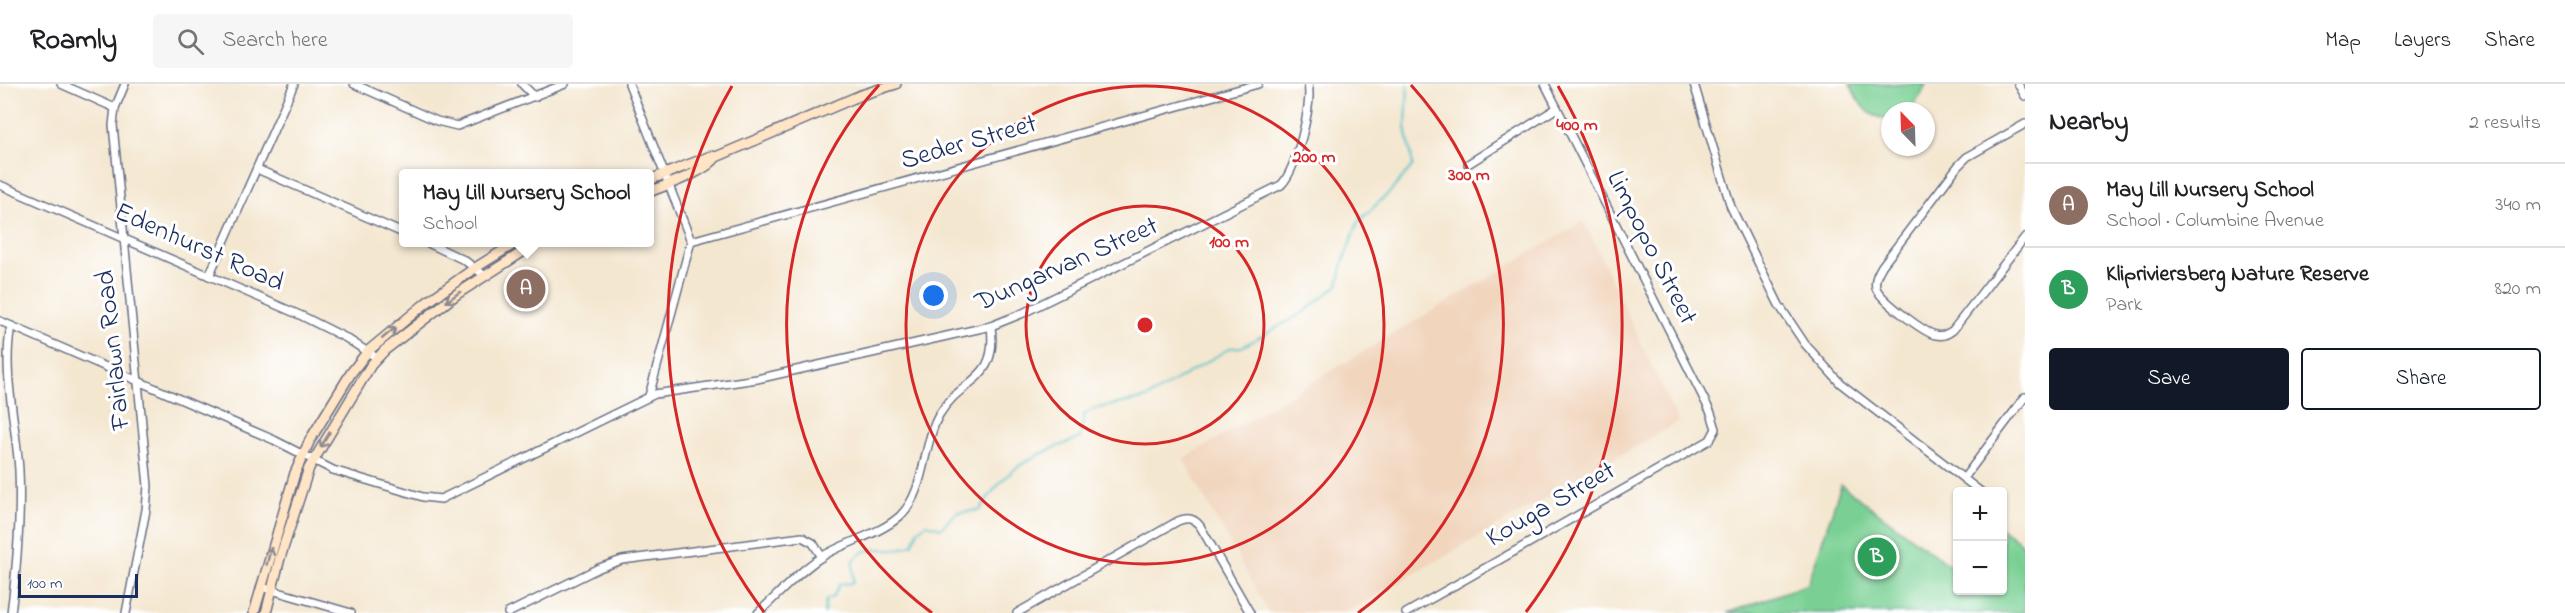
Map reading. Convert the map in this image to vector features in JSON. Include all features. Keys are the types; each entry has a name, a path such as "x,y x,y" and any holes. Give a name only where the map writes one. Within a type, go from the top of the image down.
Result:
{"main road":[{"path":"654,190 713,161 716,157 846,101 896,84"},
{"path":"654,178 711,156 716,157"},
{"path":"254,613 289,489 303,454 351,373 368,351 426,303 475,268 510,247"},
{"path":"266,613 301,488 313,460 363,375 377,358 442,305 484,275 531,247"}],"street":[{"path":"61,84 115,108"},
{"name":"Fairlawn Road","path":"125,84 115,108 113,125 148,497 126,613"},
{"path":"210,276 294,84"},
{"path":"354,84 450,125 471,122 565,84"},
{"path":"522,84 535,96"},
{"path":"629,84 691,241 649,396"},
{"name":"Seder Street","path":"691,241 1258,84"},
{"name":"Dungarvan Street","path":"0,321 343,473 423,497 441,499 649,396 757,379 991,326 1021,314 1278,188 1286,180 1299,143 1310,100 1308,84"},
{"name":"Limpopo Street","path":"1545,84 1711,413 1716,424 1716,432"},
{"path":"1694,84 1731,207 1779,305 1796,333 1840,383 1975,487"},
{"path":"2018,84 2025,96"},
{"path":"1468,164 1557,108"},
{"path":"2025,124 1967,158 1958,166 1882,266 1876,277 1876,288 1881,296 1915,323 1932,334 1945,335 1953,330 2025,237"},
{"path":"257,169 399,231"},
{"name":"Edenhurst Road","path":"0,184 302,316 377,358"},
{"path":"434,247 484,275"},
{"path":"11,326 9,361 19,468 19,499 11,613"},
{"path":"758,613 822,557 892,522 906,508 940,413 981,374 990,359 991,326"},
{"path":"1964,478 2025,397"},
{"name":"Kouga Street","path":"1406,613 1710,440 1716,432"},
{"path":"1017,613 1187,518 1194,520 1204,533 1250,613"},
{"path":"508,613 599,568 622,560 802,537 813,543 822,557"},
{"path":"261,587 351,613"},
{"path":"1420,605 1424,613"}],"shaded area":[{"path":"1584,221 1678,422 1346,613 1269,613 1183,459"}],"green space":[{"path":"1850,84 1926,84 1916,102 1881,102 1881,118 1864,109"},
{"path":"1841,485 1953,569 1953,595 2007,595 2007,532 2025,546 2025,613 1727,613 1808,584"}],"waterway":[{"path":"824,613 826,600 833,597 840,584 853,583 853,561 860,554 874,549 905,548 913,544 918,530 927,524 941,528 956,513 980,510 1000,482 1011,472 1035,457 1080,438 1084,415 1093,409 1147,398 1230,348 1242,347 1304,312 1338,285 1343,262 1358,222 1391,191 1413,165 1406,127 1408,84"}],"place":[{"name":"May Lill Nursery School","path":"526,289"},
{"name":"Klipriviersberg Nature Reserve","path":"1877,557"}]}
